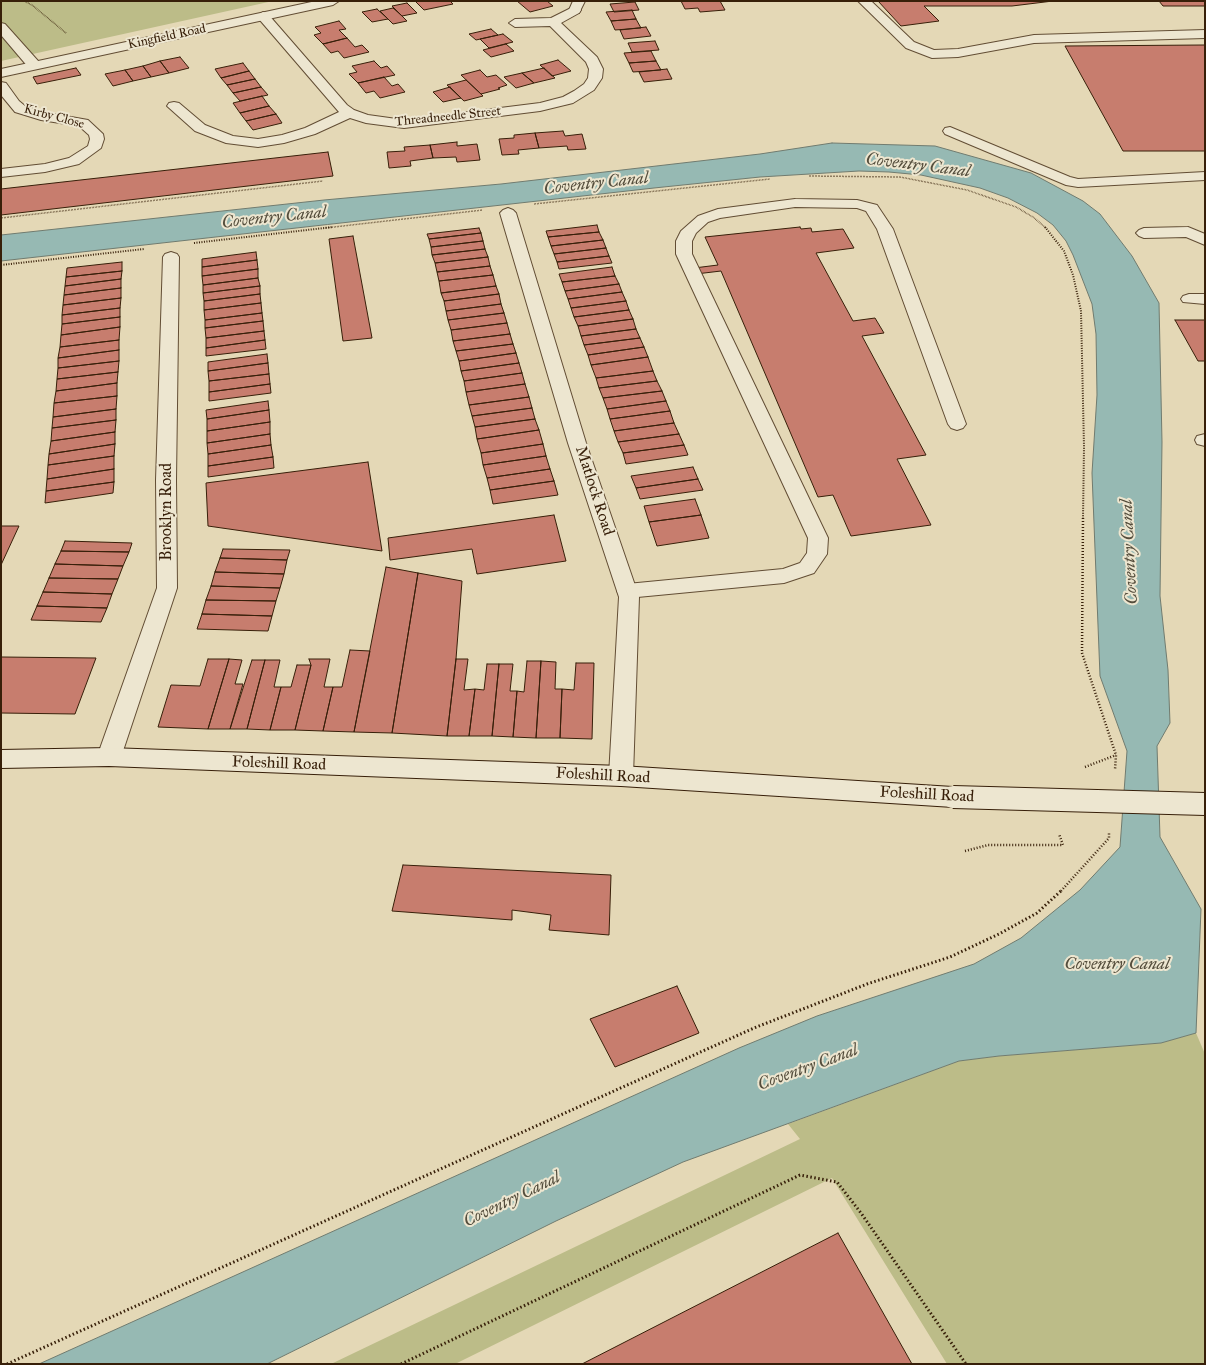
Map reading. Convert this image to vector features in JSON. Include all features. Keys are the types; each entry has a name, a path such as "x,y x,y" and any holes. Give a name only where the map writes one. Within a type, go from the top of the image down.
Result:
{"street":[{"name":"Kingfield Road","path":"1,73 333,1"},
{"path":"864,1 910,45 932,54 958,53 1034,40 1205,34"},
{"path":"515,23 553,22 577,6"},
{"name":"Threadneedle Street","path":"263,16 342,108 349,113 366,119 404,124 540,107 568,100 589,87 595,78 596,69 592,60 553,22"},
{"path":"1,27 34,65"},
{"name":"Kirby Close","path":"1,86 14,104 20,109 41,116 83,124 96,134 97,140 94,148 86,155 74,161 45,168 1,173"},
{"path":"174,106 200,128 231,140 258,143 284,139 310,131 349,113"},
{"path":"950,131 1066,181 1078,183 1205,176"},
{"path":"627,591 784,576 807,568 817,554 818,538 684,254 684,241 689,231 703,219 718,214 795,203 857,204 872,208 885,229 957,424"},
{"name":"Matlock Road","path":"508,213 577,443 629,597 621,776"},
{"path":"1144,233 1188,232 1205,240"},
{"name":"Brooklyn Road","path":"109,757 167,588 166,480 171,257"},
{"name":"Foleshill Road","path":"1,759 109,757 621,776 953,797 1205,804"}],"path":[{"path":"802,176 841,175 900,177 967,190 1016,207 1033,217 1046,228 1064,251 1073,275 1081,318 1084,440 1082,653 1116,755 1114,777"},
{"path":"534,204 774,178"},
{"path":"1,218 323,181"},
{"path":"191,244 487,209"},
{"path":"1,265 152,248"},
{"path":"7,1364 754,1028 867,984 950,957 998,934 1037,913 1109,838 1110,831"},
{"path":"965,851 988,845 1062,845 1060,834 1053,834"},
{"path":"401,1364 800,1175 837,1182 861,1213 966,1364"}],"green space":[{"path":"1,1 273,1 1,61"},
{"path":"1196,1033 1205,1054 1205,1364 947,1364 832,1178 455,1364 331,1364 800,1139 788,1124 959,1061 999,1056 1161,1043"}],"water":[{"name":"Coventry Canal","path":"832,143 935,146 1031,173 1083,201 1100,214 1132,256 1159,303 1162,442 1160,596 1168,670 1170,723 1157,746 1160,837 1201,909 1196,1033 1161,1043 999,1056 959,1061 683,1162 556,1221 267,1364 39,1364 739,1048 817,1016 974,964 1021,938 1080,890 1120,847 1127,751 1100,676 1092,473 1097,395 1096,334 1092,304 1066,241 1053,225 1037,213 1008,198 980,188 921,175 859,171 760,177 654,188 1,261 1,235 324,200 501,184 760,154"}],"building":[{"path":"415,1 450,1 453,4 424,10"},
{"path":"517,1 547,1 553,6 530,12"},
{"path":"681,1 720,1 725,10 700,12 698,8 685,9"},
{"path":"878,1 1053,1 1012,6 924,6 939,21 901,26"},
{"path":"1159,1 1205,1 1205,6 1163,6"},
{"path":"635,2 639,10 614,12 610,4"},
{"path":"407,3 417,13 402,16 392,6"},
{"path":"393,8 407,21 393,24 380,11"},
{"path":"377,9 388,19 372,22 362,12"},
{"path":"632,10 636,19 611,21 606,12"},
{"path":"636,19 641,28 615,30 611,21"},
{"path":"339,21 346,29 339,30 347,38 323,44 314,35 321,33 315,27"},
{"path":"646,27 651,36 624,39 620,30"},
{"path":"491,29 498,35 476,40 469,34"},
{"path":"503,34 513,42 489,48 480,39"},
{"path":"347,38 355,47 362,45 369,52 344,58 338,51 331,53 323,44"},
{"path":"655,41 659,50 632,52 628,43"},
{"path":"506,44 514,51 491,57 483,50"},
{"path":"1205,45 1205,151 1123,151 1065,46"},
{"path":"651,51 656,61 629,63 624,53"},
{"path":"180,57 189,68 169,73 160,61"},
{"path":"558,60 571,71 552,76 540,65"},
{"path":"160,61 169,73 151,77 143,66"},
{"path":"374,61 381,68 387,66 395,75 358,83 349,74 357,72 352,66"},
{"path":"656,61 661,70 633,72 629,63"},
{"path":"243,63 249,71 221,78 215,69"},
{"path":"143,66 151,77 133,81 125,70"},
{"path":"76,68 81,75 37,84 33,77"},
{"path":"544,68 555,78 534,83 522,73"},
{"path":"667,69 672,79 644,82 639,72"},
{"path":"125,70 133,81 113,86 105,74"},
{"path":"480,70 487,77 496,75 507,85 498,88 500,89 481,94 461,75"},
{"path":"249,71 255,79 227,85 221,78"},
{"path":"522,73 534,83 516,88 504,77"},
{"path":"384,77 392,86 398,84 405,92 380,98 374,91 366,93 358,83"},
{"path":"255,79 261,87 233,93 227,85"},
{"path":"466,80 483,96 464,101 447,85"},
{"path":"261,87 268,95 240,101 233,93"},
{"path":"450,87 461,98 443,102 433,92"},
{"path":"262,96 269,106 240,113 233,103"},
{"path":"269,106 276,114 246,121 240,113"},
{"path":"276,114 282,123 253,130 246,121"},
{"path":"563,131 565,136 582,134 586,149 568,150 567,146 539,148 535,133"},
{"path":"535,133 539,148 518,150 519,154 502,155 499,139 514,138 514,135"},
{"path":"457,142 457,146 477,144 480,160 457,162 456,157 433,158 430,145"},
{"path":"430,145 433,158 410,161 411,166 389,168 387,152 405,151 404,147"},
{"path":"328,152 333,176 1,215 1,189"},
{"path":"597,225 599,232 548,237 546,231"},
{"path":"800,227 801,229 811,228 812,232 843,229 854,248 816,253 853,321 875,318 884,333 862,336 926,455 897,459 931,525 851,536 833,495 818,497 721,271 696,274 694,268 718,265 705,237"},
{"path":"479,228 481,233 429,239 427,234"},
{"path":"599,232 603,240 551,246 548,237"},
{"path":"481,233 483,241 431,247 429,239"},
{"path":"353,236 372,338 343,341 329,239"},
{"path":"603,240 606,248 554,254 551,246"},
{"path":"483,241 485,249 432,255 431,247"},
{"path":"606,248 609,256 557,262 554,254"},
{"path":"485,249 488,257 435,263 432,255"},
{"path":"256,252 257,260 202,267 202,259"},
{"path":"609,256 612,263 559,269 557,262"},
{"path":"488,257 490,266 437,272 435,263"},
{"path":"257,260 258,269 202,276 202,267"},
{"path":"122,262 122,271 66,277 67,268"},
{"path":"490,266 493,275 439,281 437,272"},
{"path":"612,267 615,276 562,282 559,274"},
{"path":"258,269 258,278 203,285 202,276"},
{"path":"122,271 121,279 65,286 66,277"},
{"path":"493,275 496,286 441,293 439,281"},
{"path":"615,276 619,284 565,291 562,282"},
{"path":"258,278 260,286 203,293 203,285"},
{"path":"121,279 121,288 64,295 65,286"},
{"path":"619,284 622,292 568,299 565,291"},
{"path":"260,286 260,294 204,301 203,293"},
{"path":"496,286 499,294 444,301 441,293"},
{"path":"121,288 121,298 63,305 64,295"},
{"path":"622,292 626,301 571,308 568,299"},
{"path":"260,294 261,303 204,310 204,301"},
{"path":"499,294 501,304 446,311 444,301"},
{"path":"121,298 120,308 62,315 63,305"},
{"path":"626,301 629,310 574,317 571,308"},
{"path":"261,303 262,313 205,320 204,310"},
{"path":"501,304 504,313 448,320 446,311"},
{"path":"120,308 120,317 62,324 62,315"},
{"path":"629,310 633,319 578,326 574,317"},
{"path":"262,313 263,321 205,328 205,320"},
{"path":"504,313 507,323 451,330 448,320"},
{"path":"120,317 120,327 61,335 62,324"},
{"path":"633,319 636,329 581,336 578,326"},
{"path":"1175,320 1205,320 1205,361 1198,361"},
{"path":"263,321 264,331 206,338 205,328"},
{"path":"507,323 510,334 453,341 451,330"},
{"path":"120,327 119,340 60,347 61,335"},
{"path":"636,329 640,338 584,345 581,336"},
{"path":"264,331 265,340 206,348 206,338"},
{"path":"510,334 513,344 456,351 453,341"},
{"path":"640,338 644,347 588,355 584,345"},
{"path":"119,340 119,350 58,358 60,347"},
{"path":"265,340 266,349 206,356 206,348"},
{"path":"513,344 516,353 459,361 456,351"},
{"path":"644,347 648,357 591,365 588,355"},
{"path":"119,350 119,361 58,368 58,358"},
{"path":"516,353 519,363 461,371 459,361"},
{"path":"267,354 268,363 208,371 208,362"},
{"path":"648,357 653,371 596,378 591,365"},
{"path":"119,361 118,372 57,379 58,368"},
{"path":"268,363 269,374 209,381 208,371"},
{"path":"519,363 522,373 464,381 461,371"},
{"path":"653,371 657,381 599,388 596,378"},
{"path":"118,372 117,383 56,391 57,379"},
{"path":"522,373 525,384 466,392 464,381"},
{"path":"269,374 270,384 209,392 209,381"},
{"path":"657,381 662,391 603,398 599,388"},
{"path":"117,383 117,396 54,403 56,391"},
{"path":"270,384 271,393 209,401 209,392"},
{"path":"525,384 529,397 469,405 466,392"},
{"path":"662,391 666,401 607,409 603,398"},
{"path":"117,396 116,409 53,417 54,403"},
{"path":"529,397 532,408 472,416 469,405"},
{"path":"268,401 269,410 207,419 206,410"},
{"path":"666,401 670,411 610,419 607,409"},
{"path":"532,408 535,419 475,427 472,416"},
{"path":"116,409 116,420 52,428 53,417"},
{"path":"269,410 270,422 207,431 207,419"},
{"path":"670,411 674,423 614,431 610,419"},
{"path":"535,419 539,430 477,439 475,427"},
{"path":"116,420 115,432 51,441 52,428"},
{"path":"270,422 270,434 207,443 207,431"},
{"path":"674,423 679,434 618,442 614,431"},
{"path":"539,430 543,444 481,453 477,439"},
{"path":"115,432 115,444 49,454 51,441"},
{"path":"270,434 271,445 208,454 207,443"},
{"path":"679,434 684,445 623,453 618,442"},
{"path":"115,444 114,456 48,465 49,454"},
{"path":"543,444 546,456 483,465 481,453"},
{"path":"271,445 273,457 208,466 208,454"},
{"path":"684,445 688,455 626,464 623,453"},
{"path":"114,456 114,469 47,479 48,465"},
{"path":"546,456 550,469 487,478 483,465"},
{"path":"273,457 274,468 208,477 208,466"},
{"path":"368,462 382,551 208,526 206,483"},
{"path":"693,467 698,479 636,488 631,476"},
{"path":"114,469 114,482 46,491 47,479"},
{"path":"550,469 554,481 490,490 487,478"},
{"path":"698,479 703,490 640,499 636,488"},
{"path":"554,481 558,495 493,504 490,490"},
{"path":"114,482 113,493 45,503 46,491"},
{"path":"695,499 701,515 649,522 644,506"},
{"path":"554,515 566,561 477,574 472,549 390,560 388,538"},
{"path":"701,515 709,538 657,546 649,522"},
{"path":"1,526 19,526 1,565"},
{"path":"65,541 132,543 129,552 61,551"},
{"path":"223,549 290,550 287,560 220,558"},
{"path":"61,551 129,552 123,566 55,564"},
{"path":"220,558 287,560 284,574 215,572"},
{"path":"55,564 123,566 118,579 49,578"},
{"path":"386,567 418,573 392,733 354,732"},
{"path":"215,572 284,574 280,588 211,586"},
{"path":"418,573 462,581 456,659 447,736 392,733"},
{"path":"49,578 118,579 112,594 43,592"},
{"path":"211,586 280,588 276,601 206,600"},
{"path":"43,592 112,594 107,608 37,606"},
{"path":"206,600 276,601 272,616 202,614"},
{"path":"37,606 107,608 101,622 31,620"},
{"path":"202,614 272,616 268,631 197,629"},
{"path":"350,650 370,651 354,732 323,731 333,687 342,687"},
{"path":"1,657 96,658 75,714 1,713"},
{"path":"208,659 229,659 208,729 158,727 171,685 200,686"},
{"path":"229,659 242,660 235,684 243,684 230,729 208,729"},
{"path":"309,659 330,659 324,687 333,687 323,731 295,730 311,665"},
{"path":"456,659 468,659 464,690 475,689 469,736 447,736"},
{"path":"252,660 265,660 247,729 230,729"},
{"path":"265,660 280,660 274,687 281,687 270,730 247,729"},
{"path":"527,661 541,661 536,738 513,737 517,691 524,692"},
{"path":"541,661 556,662 555,689 562,689 560,738 536,738"},
{"path":"576,663 594,663 592,739 560,738 562,689 574,690"},
{"path":"487,664 499,664 492,736 469,736 475,689 484,690"},
{"path":"499,664 513,664 510,691 517,691 513,737 492,736"},
{"path":"297,665 311,665 295,730 270,730 281,687 291,687"},
{"path":"403,865 611,875 609,935 549,930 551,915 512,910 512,920 392,911"},
{"path":"677,986 699,1033 615,1067 590,1019"},
{"path":"838,1233 912,1364 582,1364"}]}
